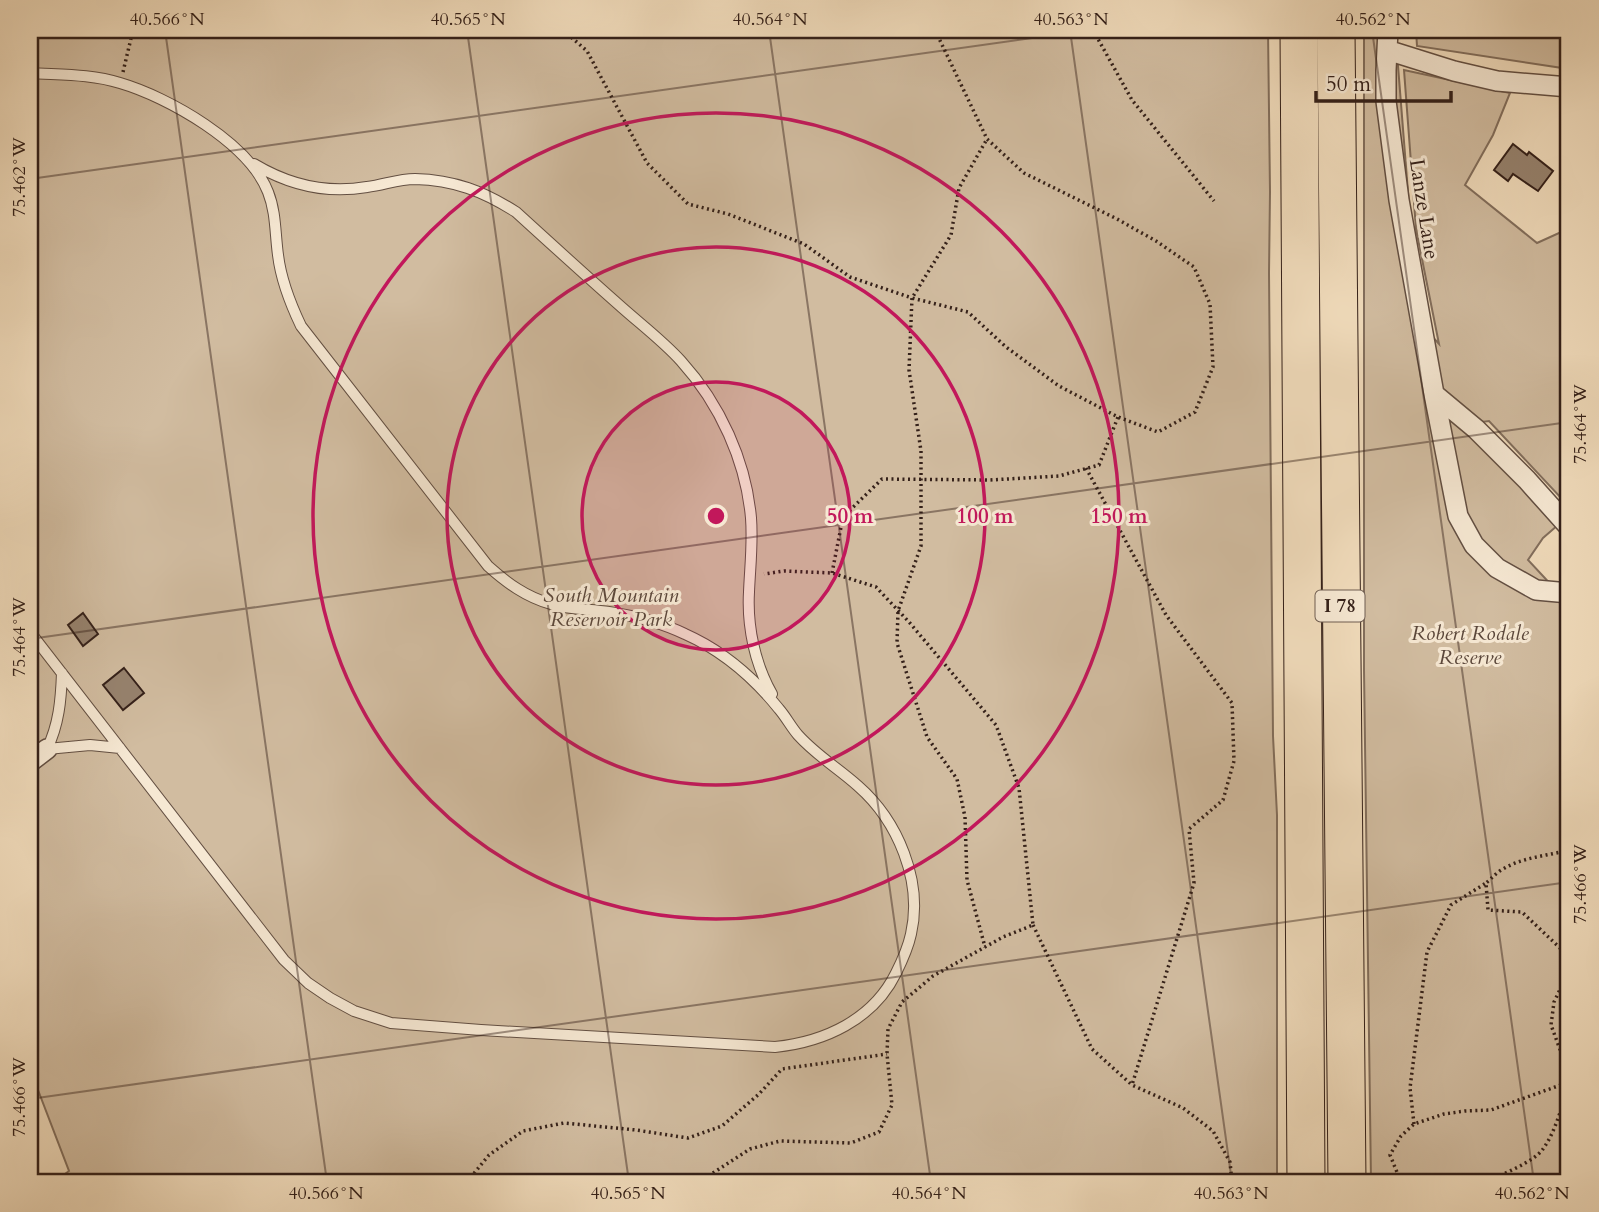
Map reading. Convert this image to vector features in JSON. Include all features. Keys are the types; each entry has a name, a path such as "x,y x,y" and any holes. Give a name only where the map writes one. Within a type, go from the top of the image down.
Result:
{"highway":[{"name":"I 78","path":"1298,30 1306,1182"},
{"name":"I 78","path":"1336,30 1347,1182"}],"street":[{"path":"1388,40 1454,71 1497,81 1569,87"},
{"name":"Lanze Lane","path":"1388,40 1386,101 1399,200 1458,516 1474,545 1497,568 1536,590 1569,593"},
{"path":"1434,394 1485,437 1569,527"},
{"path":"30,762 47,749"}],"lane":[{"path":"30,74 90,77 122,83 146,92 215,131 244,158 257,172 274,208 277,254 282,279 301,326 488,566 505,582 529,596 564,607 608,611 653,620 687,635 719,654 748,677 780,710 797,733 822,758 860,787 886,818 905,855 912,882 912,932 905,956 894,978 862,1015 841,1029 818,1039 775,1047 391,1023 354,1011 330,999 308,983 284,960 30,632"},
{"path":"244,158 271,174 296,184 316,188 343,190 390,181 440,180 492,197 516,212 680,360 704,388 728,433 745,481 751,517 750,624 757,659 780,710"},
{"path":"62,673 58,718 47,749 90,746 120,748"}],"path":[{"path":"122,83 133,30"},
{"path":"563,30 587,51 647,163 688,204 728,214 804,244 850,278 968,312 1006,347 1059,386 1118,417 1158,432 1195,412 1213,367 1210,304 1194,267 1117,219 1024,173 987,139 935,30"},
{"path":"1093,30 1132,100 1214,201"},
{"path":"985,947 967,880 964,817 957,779 927,737 897,643 898,611 921,546 921,451 909,370 912,298 951,234 959,188 987,139"},
{"path":"832,573 843,517 882,479 990,480 1059,476 1099,465 1118,417"},
{"path":"1086,468 1166,615 1232,703 1234,761 1223,800 1189,830 1195,883 1132,1085"},
{"path":"751,575 784,571 832,573 876,587 996,725 1019,788 1033,925 1092,1049 1132,1085 1183,1108 1213,1131 1230,1162 1232,1182"},
{"path":"1414,1124 1410,1088 1427,952 1451,905 1486,883 1502,869 1524,859 1569,850"},
{"path":"1486,883 1488,909 1522,912 1560,948 1569,965"},
{"path":"699,1182 750,1149 780,1141 851,1143 879,1132 892,1105 887,1054 888,1029 902,1002 933,976 1003,937 1033,925"},
{"path":"1569,971 1554,1002 1551,1025 1569,1074"},
{"path":"467,1182 489,1155 523,1131 564,1123 688,1138 722,1126 759,1094 782,1069 887,1054"},
{"path":"1401,1182 1390,1154 1401,1136 1414,1124 1444,1114 1491,1110 1569,1082"},
{"path":"1486,1182 1516,1168 1542,1151 1555,1126 1569,1087"}],"green space":[{"name":"South Mountain Reservoir Park","path":"30,30 1268,30 1273,736 1277,815 1277,1182 54,1182 69,1171 30,1074"},
{"name":"Robert Rodale Reserve","path":"1364,30 1382,30 1397,53 1411,230 1429,333 1439,344 1416,229 1404,70 1510,93 1493,135 1465,185 1537,243 1569,227 1569,499 1562,499 1489,421 1458,425 1466,426 1558,525 1543,538 1528,560 1569,604 1569,1182 1371,1182 1364,670"},
{"path":"1416,30 1569,30 1569,69 1417,46"}],"building":[{"path":"1513,144 1527,155 1529,152 1553,171 1538,191 1513,174 1508,181 1494,170"},
{"path":"83,613 98,634 83,646 68,625"},
{"path":"124,668 144,693 123,710 103,685"}],"waterway":[{"path":"1563,659 1569,692"}]}
